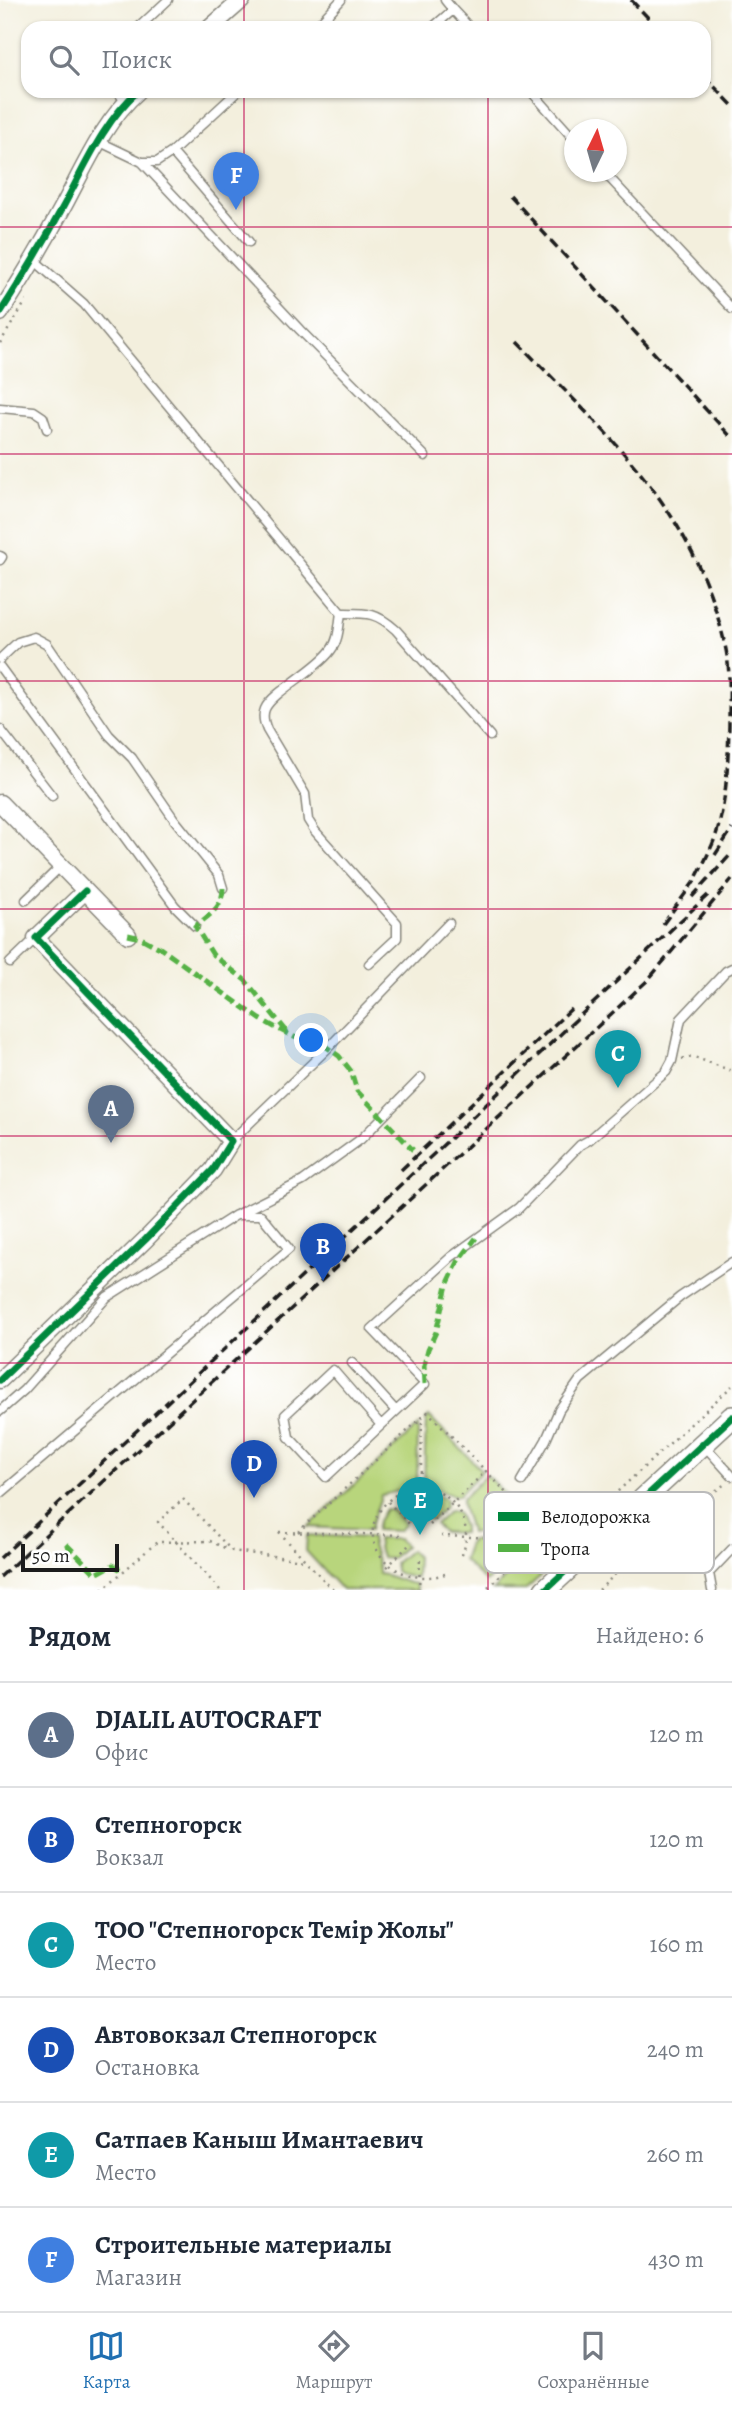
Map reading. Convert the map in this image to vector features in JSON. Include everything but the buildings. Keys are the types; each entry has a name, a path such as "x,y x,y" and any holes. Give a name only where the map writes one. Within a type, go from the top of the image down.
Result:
{"street":[{"path":"218,21 242,0"},
{"path":"0,313 34,260 98,141 125,98"},
{"path":"0,803 128,935"},
{"path":"0,1380 185,1200 213,1170 231,1141 36,938 85,891"},
{"path":"651,1492 732,1417"},
{"path":"545,1590 563,1573"}],"lane":[{"path":"146,21 168,0"},
{"path":"323,21 341,0"},
{"path":"445,0 463,21"},
{"path":"440,21 453,10"},
{"path":"142,162 157,162 172,152 230,98"},
{"path":"537,98 564,127"},
{"path":"98,141 142,162 300,330 425,456"},
{"path":"172,152 249,242"},
{"path":"613,182 732,309"},
{"path":"34,260 84,304 341,613 370,614 382,618 490,736"},
{"path":"0,408 34,411 43,417 47,429"},
{"path":"341,613 336,640 331,650 314,668 265,707 264,720 267,730 305,794 308,820 315,831 397,923 397,939 369,964"},
{"path":"0,659 18,642 34,637 47,644 109,735 132,758 174,819 219,875 223,888"},
{"path":"0,667 175,906 195,926"},
{"path":"0,729 52,796"},
{"path":"26,900 61,866"},
{"path":"231,1141 328,1048 449,923"},
{"path":"10,963 36,938"},
{"path":"381,1425 333,1370 285,1415 289,1437 326,1477 425,1384 372,1329 451,1257 519,1208 580,1145 666,1072 672,1061 681,1019 726,971 732,968"},
{"path":"0,1411 24,1390 107,1297 236,1215 303,1181 361,1139 421,1078"},
{"path":"0,1494 289,1249 261,1215 236,1215"},
{"path":"522,1481 546,1440 559,1410 580,1380 680,1297 732,1262"},
{"path":"352,1363 396,1411"},
{"path":"703,1444 732,1477"},
{"path":"714,1568 729,1552"}],"path":[{"path":"694,1056 732,1071"},
{"path":"617,1492 732,1386"},
{"path":"298,1532 428,1412 506,1492"},
{"path":"420,1515 422,1417"},
{"path":"430,1525 486,1471"},
{"path":"712,1492 732,1477"},
{"path":"445,1574 419,1581 396,1575 387,1567 377,1552 373,1534 377,1517 387,1502 402,1492 420,1488 438,1492 454,1503 464,1518 467,1536 460,1559"},
{"path":"220,1590 158,1521 184,1499 232,1551"},
{"path":"387,1502 410,1525"},
{"path":"333,1590 279,1532 400,1535"},
{"path":"441,1536 484,1537"},
{"path":"102,1590 157,1542 211,1541 232,1551 304,1560"},
{"path":"387,1567 409,1545"},
{"path":"419,1590 420,1556"},
{"path":"488,1587 503,1573"},
{"path":"599,1590 616,1573"}],"green space":[{"path":"429,1416 482,1471 458,1496 424,1486 426,1419"},
{"path":"418,1426 417,1486 381,1495 370,1530 308,1527"},
{"path":"486,1475 503,1492 484,1492 484,1533 470,1533 462,1499"},
{"path":"417,1490 416,1514 410,1520 396,1505 396,1498"},
{"path":"424,1491 446,1499 445,1507 431,1521 424,1514"},
{"path":"385,1509 391,1509 405,1524 398,1531 376,1530"},
{"path":"449,1511 457,1512 463,1533 443,1532 435,1524"},
{"path":"307,1535 371,1538 379,1574 416,1584 416,1590 342,1590 306,1551"},
{"path":"377,1539 398,1539 405,1546 391,1559 383,1558"},
{"path":"470,1540 484,1541 484,1573 496,1573 486,1582 463,1560"},
{"path":"410,1550 417,1557 416,1578 395,1571 395,1563"},
{"path":"510,1573 543,1574 525,1590 493,1590"}],"railway":[{"path":"631,0 651,21"},
{"path":"711,83 732,105"},
{"path":"510,196 732,438"},
{"path":"517,342 584,410 644,478 693,554 711,597 728,665 727,767 723,808 716,835 693,884"},
{"path":"715,855 732,829"},
{"path":"692,897 732,853"},
{"path":"0,1577 648,980 732,879"},
{"path":"663,924 693,883"},
{"path":"0,1558 710,893"},
{"path":"401,1170 571,1009"}],"marked path":[{"path":"223,888 218,906 195,926 213,955 245,980 288,1033"},
{"path":"128,935 141,938 160,948 260,1019 294,1037 324,1045 339,1056 351,1071 357,1091 413,1150"},
{"path":"425,1384 424,1365 436,1332 447,1285 458,1262 476,1238"},
{"path":"66,1544 96,1574 113,1565 124,1572"}],"cycle path":[{"path":"0,313 41,246 105,130 131,98"},
{"path":"0,1380 213,1170 231,1141 36,938 85,891"},
{"path":"651,1492 732,1417"},
{"path":"545,1590 563,1573"}],"place":[{"name":"Строительные материалы","path":"236,210"},
{"name":"ТОО \"Степногорск Темiр Жолы\"","path":"618,1088"},
{"name":"DJALIL AUTOCRAFT","path":"111,1143"},
{"name":"Степногорск","path":"323,1281"},
{"name":"Автовокзал Степногорск","path":"254,1498"},
{"name":"Сатпаев Каныш Имантаевич","path":"420,1535"}]}
